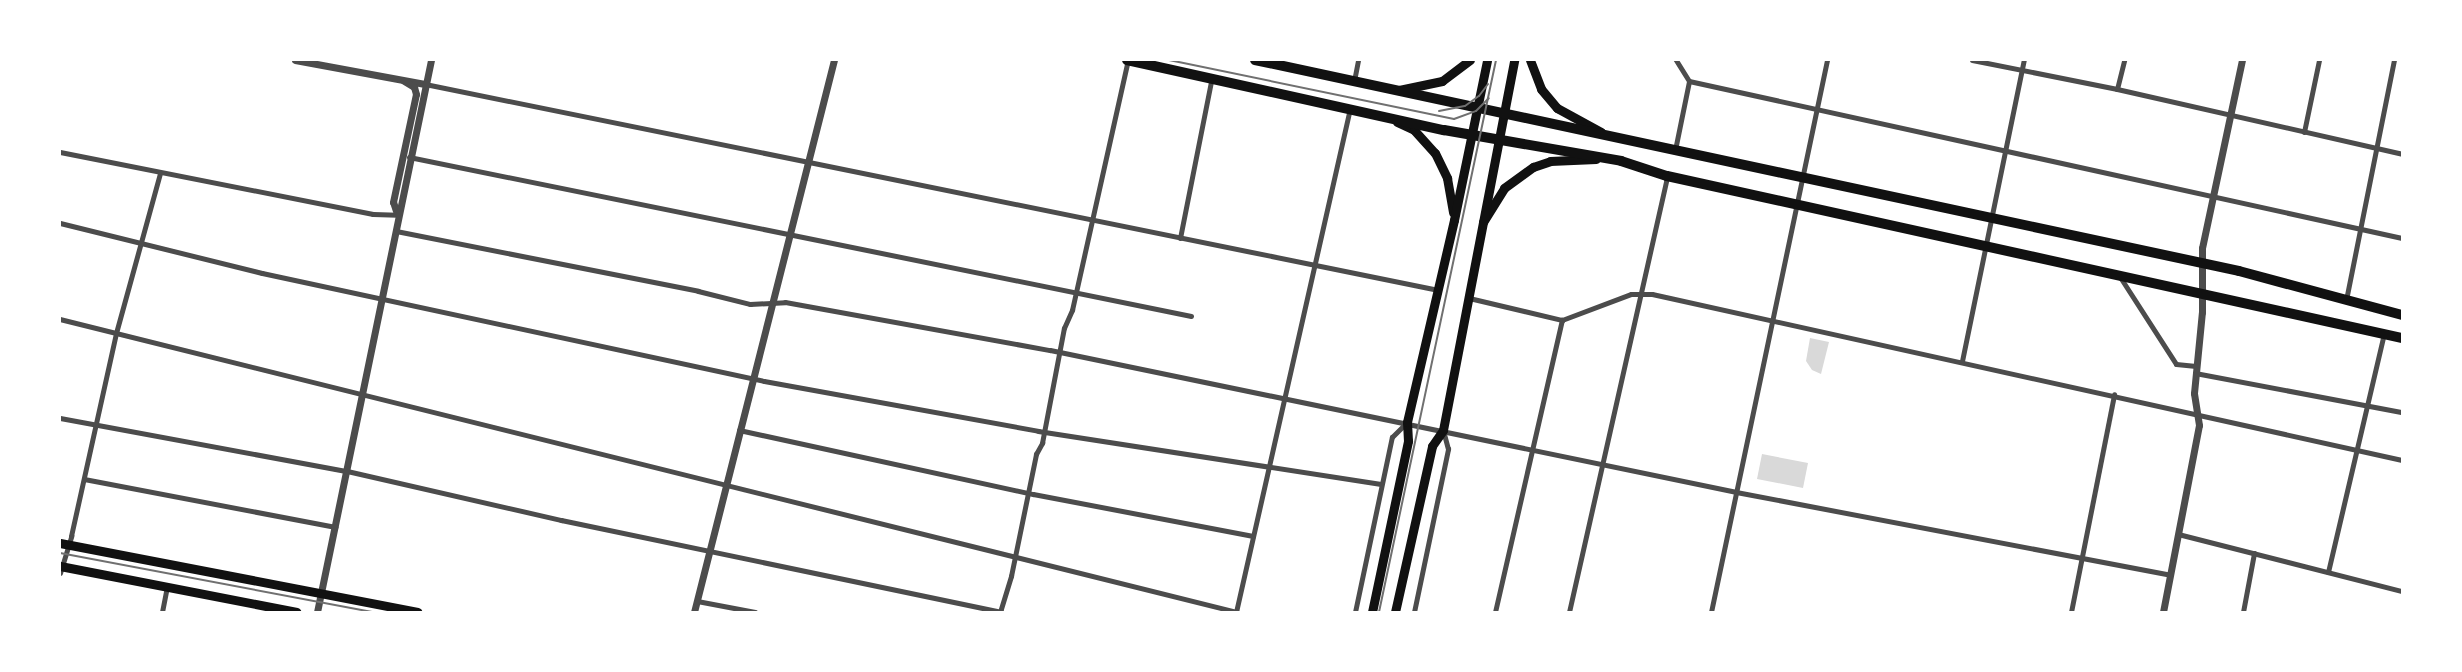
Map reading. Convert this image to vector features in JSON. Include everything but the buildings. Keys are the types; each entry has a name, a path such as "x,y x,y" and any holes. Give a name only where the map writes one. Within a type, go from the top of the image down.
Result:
{"highway":[{"path":"1127,60 1389,117 1605,159 1667,176 1986,244 2403,338"},
{"path":"1255,60 2303,286 2346,303 2403,315"}],"main road":[{"path":"1394,90 1442,81 1470,60"},
{"path":"1372,612 1408,441 1407,422 1454,220 1487,60"},
{"path":"1395,612 1432,446 1443,430 1514,60"},
{"path":"1530,60 1541,89 1557,108 1610,136"},
{"path":"1389,117 1414,130 1434,153 1447,178 1454,220"},
{"path":"1482,223 1504,188 1534,167 1549,161 1605,159"},
{"path":"64,544 417,612"},
{"path":"60,569 297,612"}],"street":[{"path":"295,60 1438,290"},
{"path":"317,612 431,60"},
{"path":"694,612 834,60"},
{"path":"60,418 346,471 1001,612 1016,556 1028,492 1045,432 1059,352 1076,292 1127,60"},
{"path":"1354,81 1358,60"},
{"path":"1675,150 1689,81 1676,60"},
{"path":"1711,612 1827,60"},
{"path":"1972,60 2117,89 2403,154"},
{"path":"1962,361 2024,60"},
{"path":"2117,89 2124,60"},
{"path":"2163,612 2199,425 2193,393 2202,293 2202,248 2242,60"},
{"path":"2305,132 2319,60"},
{"path":"2346,303 2394,60"},
{"path":"1180,238 1212,77"},
{"path":"397,215 393,202 416,94 414,87 404,81"},
{"path":"1689,81 2214,194 2403,238"},
{"path":"60,319 1016,556 1215,610 1237,612 1350,108"},
{"path":"60,152 373,214 397,215"},
{"path":"409,157 1191,316"},
{"path":"60,569 64,544 84,479 116,333 160,173"},
{"path":"1569,612 1667,176"},
{"path":"60,223 753,378 1045,432 1381,484"},
{"path":"396,231 698,290 750,304 785,302 1059,352 1736,492 2170,575"},
{"path":"2119,274 2176,364 2403,412"},
{"path":"1469,298 1562,320 1641,292 1772,318 2403,460"},
{"path":"1495,612 1562,320"},
{"path":"2328,572 2384,334"},
{"path":"2071,612 2114,394"},
{"path":"1355,612 1392,437 1407,422"},
{"path":"739,430 1028,492 1254,536"},
{"path":"1414,612 1448,449 1443,430"},
{"path":"84,479 335,527"},
{"path":"2178,534 2403,591"},
{"path":"2242,612 2254,553"},
{"path":"162,612 167,587"},
{"path":"697,601 755,612"}],"shaded area":[{"path":"1810,338 1829,342 1821,374 1812,370 1806,361"},
{"path":"1762,454 1808,463 1803,488 1757,479"}],"tram line":[{"path":"1169,60 1454,119 1476,111 1489,98"},
{"path":"1379,612 1496,60"},
{"path":"1439,111 1465,106 1479,96 1488,84"},
{"path":"60,553 373,612"}]}
